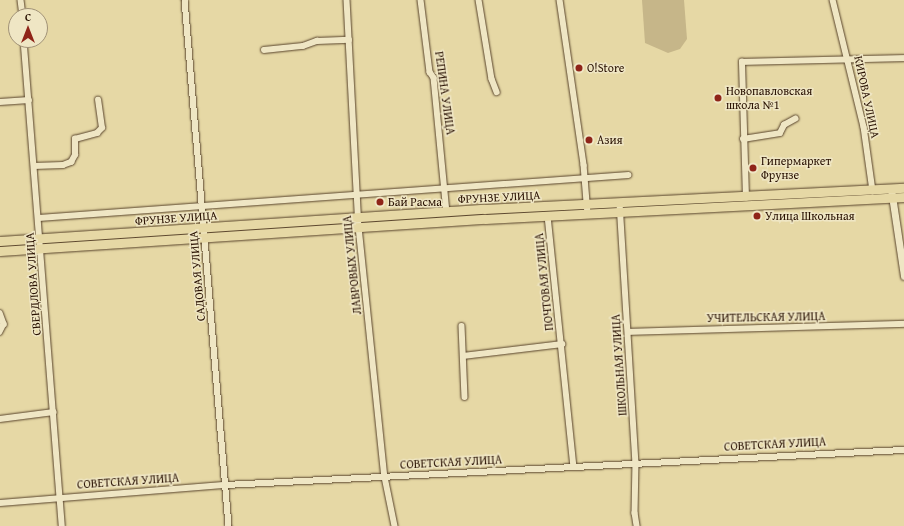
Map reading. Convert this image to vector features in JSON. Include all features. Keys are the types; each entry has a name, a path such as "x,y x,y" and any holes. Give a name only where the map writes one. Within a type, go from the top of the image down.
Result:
{"main road":[{"name":"ФРУНЗЕ УЛИЦА","path":"0,241 41,243 358,222 588,215 904,188"},
{"name":"ФРУНЗЕ УЛИЦА","path":"358,222 447,212 587,204 874,199 904,197"},
{"name":"ФРУНЗЕ УЛИЦА","path":"0,251 41,243"}],"street":[{"name":"САДОВАЯ УЛИЦА","path":"185,0 229,526"},
{"name":"ЛАВРОВЫХ УЛИЦА","path":"347,0 358,222 385,477 395,526"},
{"name":"РЕПИНА УЛИЦА","path":"421,0 430,72 434,78 447,212"},
{"path":"480,0 492,79 497,92"},
{"path":"560,0 585,179 588,215"},
{"name":"КИРОВА УЛИЦА","path":"833,0 849,60 864,127 874,199"},
{"path":"264,50 303,46 317,41 350,40"},
{"name":"СВЕРДЛОВА УЛИЦА","path":"25,48 62,526"},
{"path":"746,201 743,139 742,62 904,58"},
{"path":"0,102 29,100"},
{"path":"34,166 63,165 71,162 75,155 75,139 98,133 102,128 98,100"},
{"path":"743,139 780,134 784,125 795,118"},
{"path":"39,218 628,175"},
{"path":"891,188 904,276"},
{"name":"ШКОЛЬНАЯ УЛИЦА","path":"620,203 636,462 635,513 637,526"},
{"name":"ПОЧТОВАЯ УЛИЦА","path":"548,216 574,466"},
{"path":"0,313 4,324 0,332"},
{"name":"УЧИТЕЛЬСКАЯ УЛИЦА","path":"628,332 904,324"},
{"path":"462,326 465,397"},
{"name":"ПОЧТОВАЯ УЛИЦА","path":"463,356 562,344"},
{"path":"0,419 54,412"},
{"name":"СОВЕТСКАЯ УЛИЦА","path":"0,503 226,484 385,477 636,462 904,450"}],"shaded area":[{"path":"642,0 684,0 687,39 680,49 668,53 645,43"}],"place":[{"name":"O!Store","path":"579,68"},
{"name":"Новопавловская школа №1","path":"718,98"},
{"name":"Азия","path":"589,140"},
{"name":"Гипермаркет Фрунзе","path":"753,168"},
{"name":"Бай Расма","path":"380,202"},
{"name":"Улица Школьная","path":"757,216"}]}
